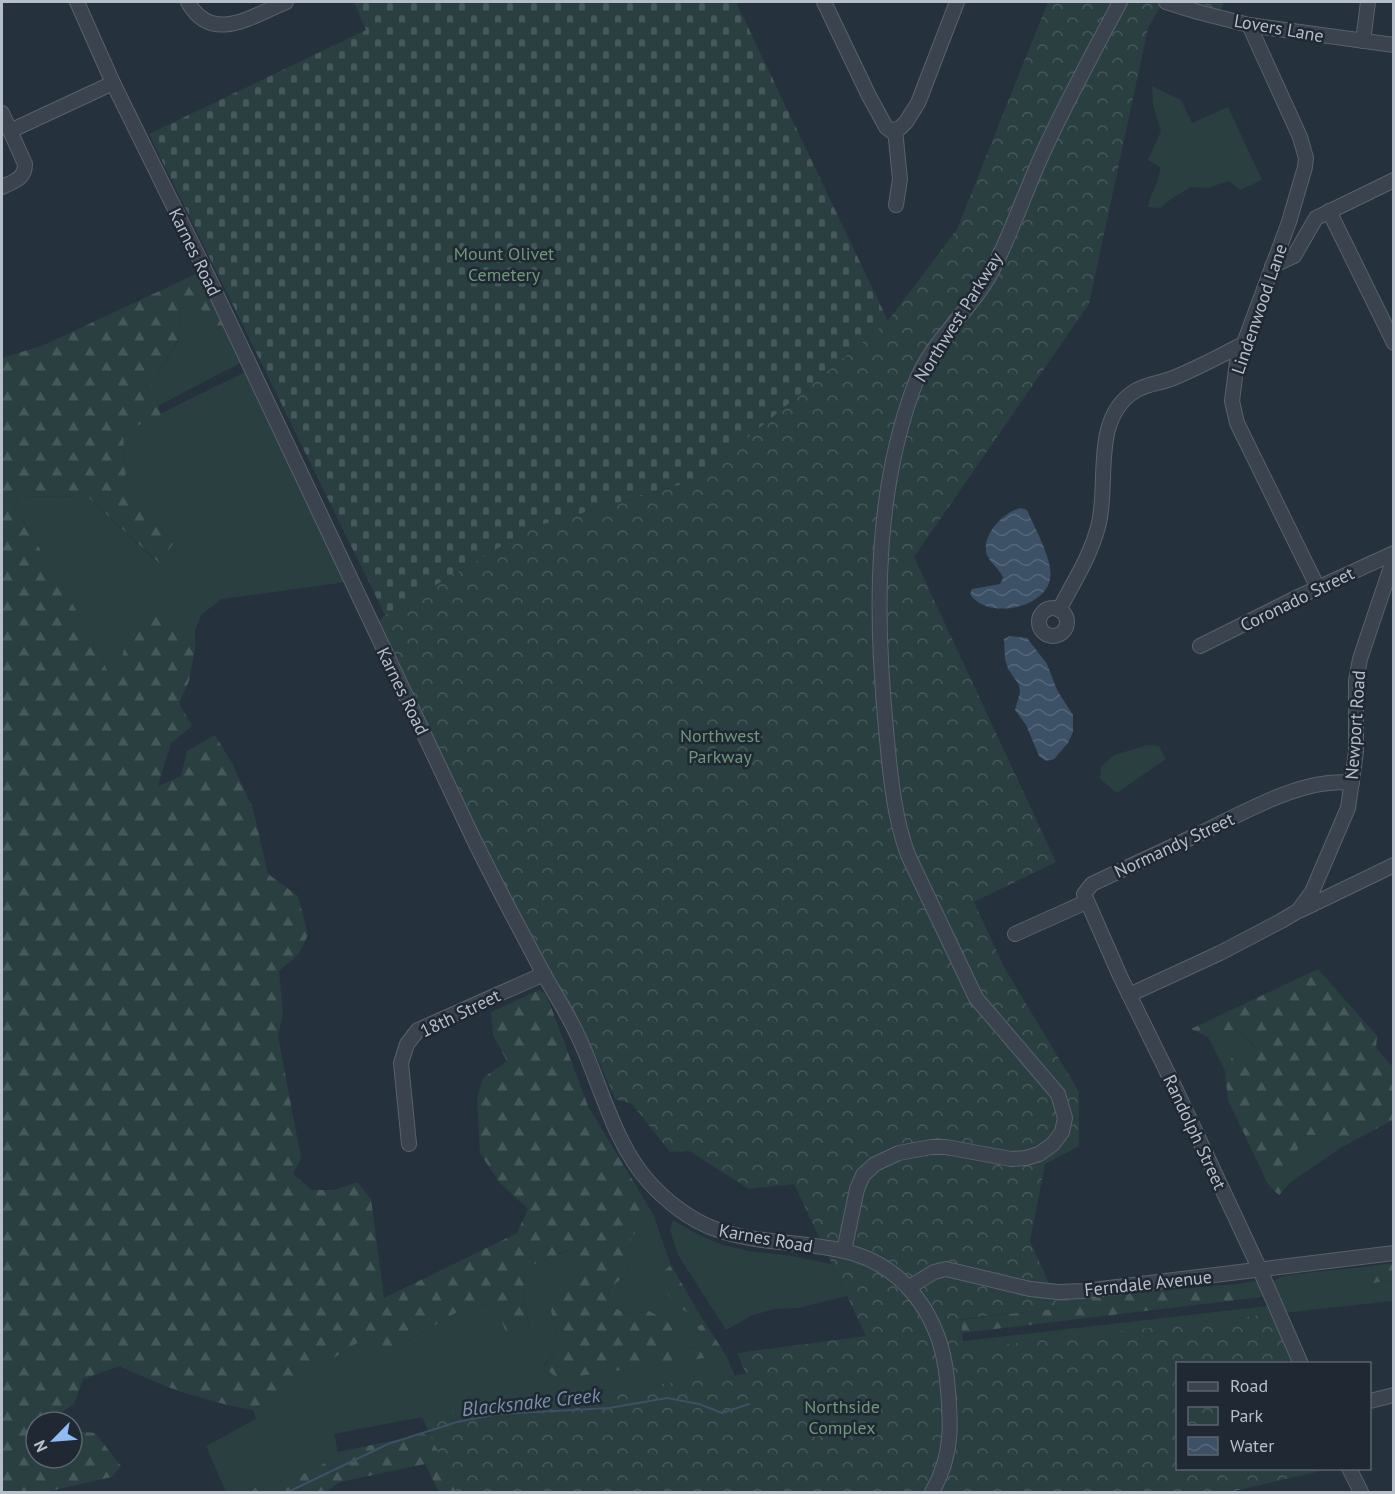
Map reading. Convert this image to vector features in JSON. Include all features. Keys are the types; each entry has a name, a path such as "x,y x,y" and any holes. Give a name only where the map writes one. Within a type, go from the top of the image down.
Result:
{"street":[{"name":"Karnes Road","path":"77,2 113,83 203,266 469,830 578,1036 617,1130 633,1162 649,1182 669,1201 713,1229 748,1238 844,1251"},
{"path":"189,2 197,14 211,24 230,25 286,2"},
{"path":"824,2 868,96 886,127 891,131 906,122 918,103 957,2"},
{"name":"Northwest Parkway","path":"844,1251 856,1189 863,1175 875,1164 899,1153 931,1147 1011,1159 1026,1158 1040,1154 1053,1144 1062,1132 1065,1118 1058,1094 976,998 908,855 900,833 883,692 881,554 887,498 897,442 915,382 930,354 991,273 1060,117 1120,2"},
{"name":"Lovers Lane","path":"1166,2 1249,25 1394,45"},
{"path":"1363,41 1368,2"},
{"name":"Lindenwood Lane","path":"1249,25 1299,137 1306,158 1302,183 1243,344 1233,380 1232,401 1237,423 1318,588"},
{"path":"10,131 113,83"},
{"path":"2,113 25,164 25,172 21,178 2,187"},
{"path":"895,130 900,179 896,205"},
{"path":"1272,266 1294,256 1316,218 1394,180"},
{"path":"1329,211 1387,313 1394,343"},
{"path":"1059,610 1090,552 1098,529 1105,448 1109,426 1115,411 1134,392 1195,369 1243,344"},
{"name":"Coronado Street","path":"1200,646 1394,553"},
{"name":"Newport Road","path":"1129,995 1220,953 1298,911 1312,892 1348,808 1356,752 1356,681 1360,659 1394,558"},
{"name":"Normandy Street","path":"1086,902 1084,894 1092,884 1271,799 1322,783 1338,781 1352,783"},
{"path":"1298,911 1394,866"},
{"path":"1016,934 1086,902"},
{"name":"Randolph Street","path":"1086,902 1260,1270 1299,1362"},
{"name":"18th Street","path":"409,1144 401,1064 407,1044 418,1030 544,974"},
{"path":"844,1251 872,1261 898,1278 932,1318 940,1338 945,1360 950,1414 948,1455 942,1475 932,1492"},
{"name":"Ferndale Avenue","path":"908,1288 934,1272 946,1269 1058,1292 1084,1291 1394,1253"},
{"path":"1371,1401 1394,1395"},
{"path":"1350,1470 1360,1492"}],"green space":[{"name":"Mount Olivet Cemetery","path":"354,2 736,2 888,321 697,480 534,527 385,615 149,134 366,30"},
{"name":"Northwest Parkway","path":"1048,2 1163,2 1148,28 1089,304 914,557 1056,862 974,902 1004,967 1079,1092 1079,1146 1045,1164 1030,1241 1060,1308 961,1319 964,1349 1271,1314 1294,1362 1176,1362 1176,1470 1325,1470 1230,1492 545,1492 541,1484 522,1492 457,1492 422,1417 558,1396 746,1374 737,1353 866,1336 794,1184 749,1189 689,1151 670,1152 632,1104 615,1099 601,1066 478,834 378,622 385,615 534,527 697,480 888,321 957,229"},
{"path":"1174,2 1224,2 1220,14"},
{"path":"1152,86 1181,100 1192,123 1228,107 1262,180 1240,190 1229,181 1208,188 1191,187 1160,208 1148,207 1160,167 1148,160 1161,131 1153,105"},
{"path":"200,272 230,334 222,334 192,299 181,309 178,340 151,383 161,415 123,432 126,479 173,544 159,563 88,497 18,496 15,507 78,613 110,676 120,664 130,628 154,609 178,627 195,648 189,681 179,703 192,726 171,743 158,786 181,776 187,751 215,735 233,765 253,809 268,874 298,896 308,935 299,954 279,971 283,1014 278,1036 301,1158 293,1174 312,1190 335,1190 357,1182 371,1199 384,1298 517,1233 528,1209 499,1182 480,1153 477,1098 483,1078 507,1061 493,1035 491,1012 539,990 546,994 588,1106 653,1214 631,1237 628,1274 608,1289 613,1307 630,1315 649,1311 675,1326 671,1345 696,1349 707,1345 697,1327 705,1323 726,1355 558,1379 544,1367 559,1346 551,1311 561,1279 580,1270 569,1250 525,1268 524,1296 529,1326 516,1338 505,1330 495,1303 459,1311 404,1343 383,1348 368,1336 253,1410 185,1393 120,1366 83,1379 74,1404 65,1410 24,1410 24,1470 84,1470 84,1432 95,1433 121,1466 112,1477 46,1492 2,1492 2,358 44,345"},
{"path":"192,299 222,334 230,334 244,361 158,406 151,383 178,341 181,309"},
{"path":"249,370 347,582 222,599 202,614 195,631 195,648 178,627 130,628 120,665 110,676 78,613 15,507 18,496 88,497 158,563 173,544 126,479 123,432"},
{"path":"1148,745 1159,746 1166,759 1117,793 1100,779 1101,767 1114,755"},
{"path":"1318,969 1377,1036 1376,1048 1393,1067 1393,1120 1342,1147 1316,1135 1300,1135 1297,1154 1283,1169 1291,1182 1279,1195 1269,1186 1228,1100 1225,1071 1233,1055 1255,1047 1240,1030 1219,1031 1208,1037 1191,1029"},
{"path":"1240,1030 1255,1048 1233,1055 1225,1071 1208,1037 1219,1031"},
{"path":"1300,1135 1316,1135 1342,1147 1291,1182 1282,1169 1297,1154"},
{"path":"653,1214 671,1265 667,1267 689,1313 696,1308 705,1323 697,1327 707,1345 697,1349 670,1345 649,1311 630,1315 613,1307 608,1289 628,1274 631,1237"},
{"path":"673,1220 723,1245 832,1264 847,1296 798,1308 775,1309 753,1315 726,1330 678,1255 670,1230"},
{"path":"570,1250 580,1270 551,1311 559,1346 544,1366 557,1378 726,1355 735,1376 558,1396 334,1434 339,1456 297,1477 260,1485 249,1492 226,1492 206,1446 256,1419 253,1410 369,1335 404,1343 459,1311 496,1303 505,1330 529,1326 524,1296 525,1268"},
{"path":"1393,1263 1393,1280 1373,1283 1372,1266"},
{"path":"671,1265 696,1308 689,1313 677,1305 664,1284 665,1270"},
{"path":"1372,1266 1373,1283 1393,1280 1393,1301 1283,1313 1272,1283 1287,1275"},
{"path":"1255,1281 1262,1285 1266,1293 1261,1297 1237,1300 1237,1284"},
{"path":"1237,1284 1237,1300 962,1333 960,1320 1059,1308 1056,1300"},
{"path":"1267,1306 1271,1314 964,1350 963,1341"},
{"path":"496,1419 554,1492 439,1492 425,1464 340,1482 325,1492 249,1492 260,1485 297,1477 339,1456 338,1452"}],"water":[{"path":"1021,508 1027,510 1043,544 1049,563 1050,579 1046,589 1038,598 1027,604 1014,608 989,607 978,602 970,594 972,589 1000,584 1003,578 987,555 987,540 1001,519"},
{"path":"1010,636 1027,638 1047,664 1057,690 1073,715 1073,732 1068,743 1054,759 1046,761 1039,756 1026,725 1015,710 1020,692 1019,685 1008,669 1005,659 1004,639"}],"waterway":[{"name":"Blacksnake Creek","path":"288,1492 388,1444 457,1422 498,1414 609,1408 667,1398 699,1404 722,1413 749,1404"}],"park label":[{"name":"Northside Complex","path":"842,1416"}]}
